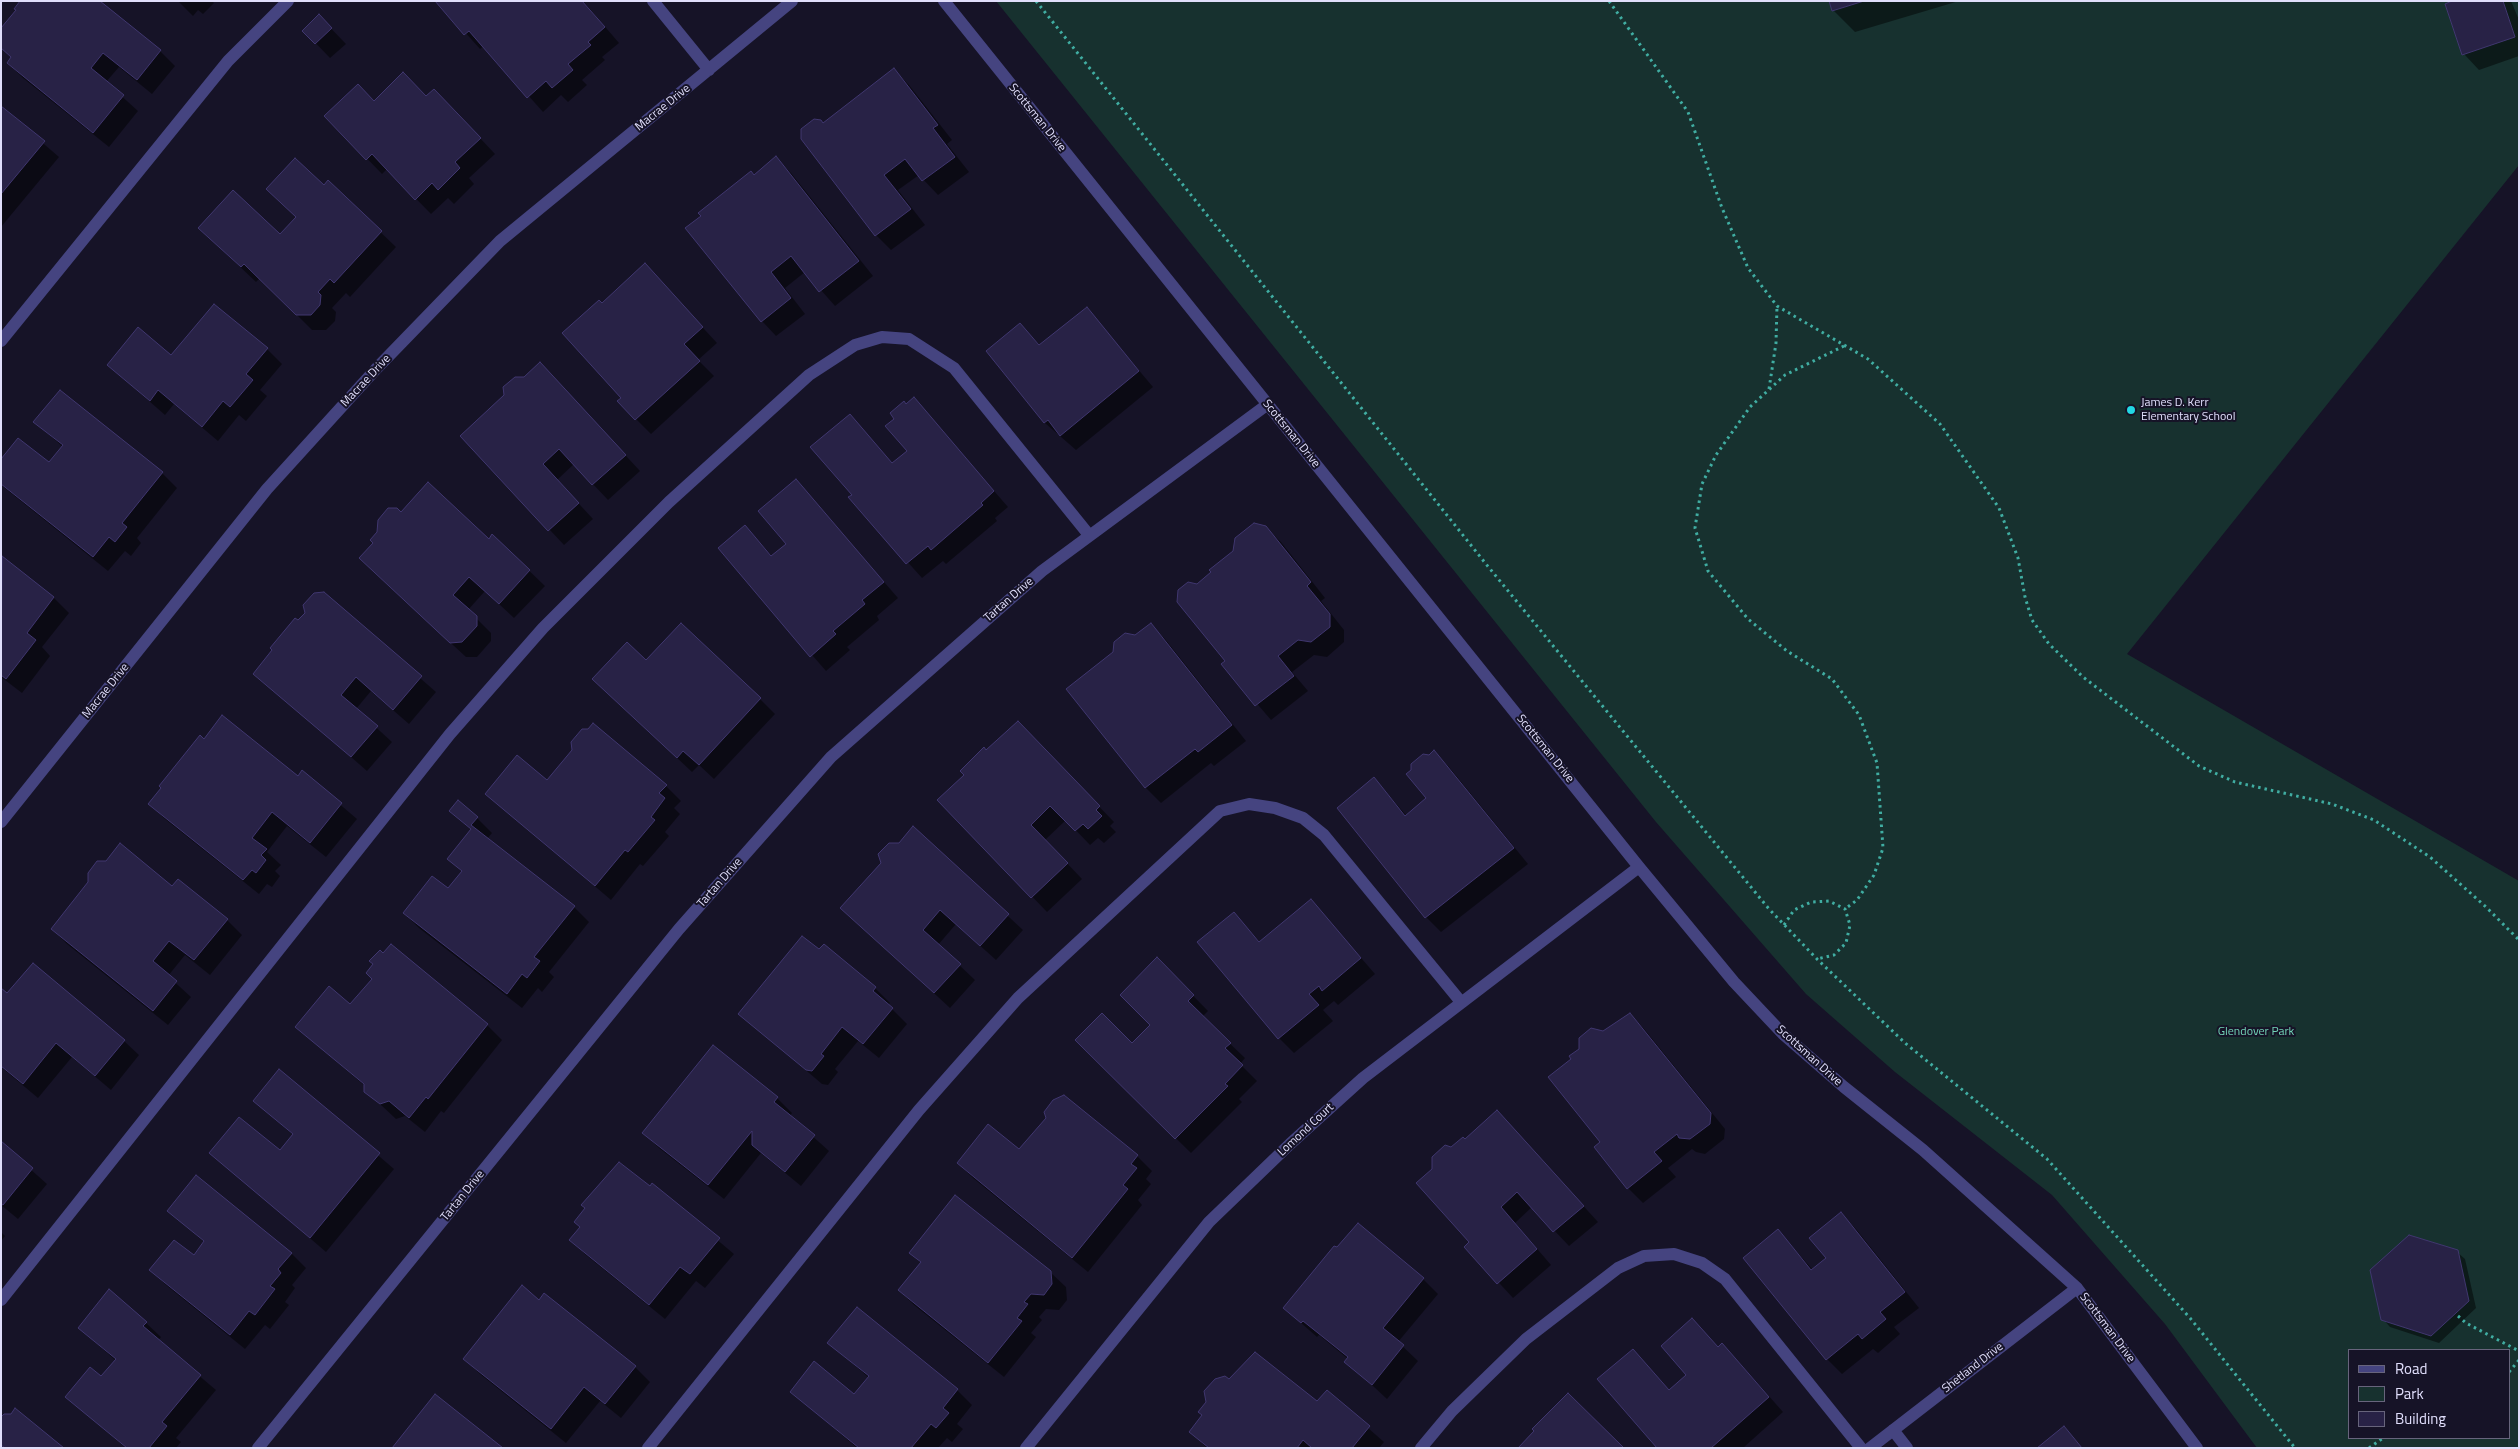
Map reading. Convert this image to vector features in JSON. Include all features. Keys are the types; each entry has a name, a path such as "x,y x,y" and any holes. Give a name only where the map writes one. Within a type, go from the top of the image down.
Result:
{"street":[{"path":"1,341 228,61 288,1"},
{"path":"653,1 709,70"},
{"name":"Macrae Drive","path":"1,822 267,489 376,369 500,241 792,1"},
{"name":"Scottsman Drive","path":"944,1 1639,867 1734,982 1783,1034 1844,1087 1923,1150 2077,1288 2197,1448"},
{"path":"1,1300 450,734 564,607 669,502 809,376 855,345 882,337 909,339 954,368 1089,535"},
{"name":"Tartan Drive","path":"258,1448 680,929 831,757 1042,571 1268,404"},
{"path":"648,1448 919,1110 1018,998 1220,811 1250,804 1275,808 1303,818 1324,835 1461,1002"},
{"name":"Lomond Court","path":"1026,1448 1209,1222 1363,1078 1639,867"},
{"path":"1421,1448 1452,1411 1526,1339 1618,1268 1644,1256 1674,1254 1702,1263 1725,1280 1861,1448"},
{"name":"Shetland Drive","path":"1870,1448 2077,1288"},
{"path":"1893,1430 1907,1448"}],"path":[{"path":"1036,1 1486,564 1784,925 1817,960 1905,1043 2047,1159 2190,1318 2295,1448"},
{"path":"1609,1 1688,112 1722,208 1748,268 1777,306 1868,359 1940,424 1999,508 2018,558 2025,597 2032,620 2049,644 2083,677 2199,766 2235,782 2332,804 2374,820 2430,857 2486,907 2519,940"},
{"path":"1769,389 1776,343 1777,306"},
{"path":"1845,346 1785,375 1750,407 1716,455 1702,484 1695,528 1708,571 1748,619 1787,651 1832,679 1859,715 1877,763 1883,848 1874,875 1857,900 1845,909"},
{"path":"1784,925 1794,910 1811,902 1829,901 1845,909 1850,925 1846,943 1834,955 1817,960"},
{"path":"2458,1316 2466,1323 2519,1351"},
{"path":"2510,1371 2519,1360"},
{"path":"2369,1448 2382,1439"}],"green space":[{"name":"Glendover Park","path":"996,1 1829,1 1832,11 1864,1 2519,1 2519,165 2127,654 2519,881 2519,1448 2257,1448 2165,1324 2052,1195 1895,1072 1806,994 1656,822"}],"building":[{"path":"20,1 100,1 161,50 137,80 103,53 91,68 124,95 93,133 7,63 11,57 1,48 1,28 16,10 14,9"},
{"path":"435,1 582,1 605,27 588,42 591,45 568,64 573,70 552,88 546,81 527,98 469,31 464,35"},
{"path":"1829,1 1864,1 1832,11"},
{"path":"2452,1 2503,1 2515,37 2462,55 2445,4"},
{"path":"319,14 332,28 315,44 302,31"},
{"path":"894,68 938,125 933,128 955,157 922,181 905,159 884,175 911,209 875,236 801,139 801,129 814,119 821,120 823,123"},
{"path":"403,72 426,96 434,89 481,138 455,162 460,168 438,190 432,183 415,200 372,154 366,160 324,116 358,84 374,101"},
{"path":"1,106 45,141 1,194"},
{"path":"776,156 859,261 819,292 791,256 771,272 791,298 761,322 685,228 701,216 698,213 751,171 754,175"},
{"path":"295,158 324,185 328,180 382,231 334,283 330,279 318,292 321,295 320,305 311,315 296,315 244,264 241,267 198,228 233,190 280,234 296,217 266,189"},
{"path":"645,263 703,327 684,344 700,361 635,420 617,401 621,398 562,333 599,300 602,303"},
{"path":"214,304 268,348 246,374 253,380 230,407 223,401 202,427 158,390 150,401 107,365 138,327 171,355"},
{"path":"1087,307 1139,371 1060,436 1048,420 1044,423 986,351 1020,323 1039,345"},
{"path":"540,362 626,455 592,485 559,449 543,464 579,503 548,531 460,436 504,395 503,387 515,377 524,377"},
{"path":"60,390 163,472 122,523 127,527 115,542 109,537 93,557 1,484 1,459 18,438 49,462 63,445 33,422"},
{"path":"914,397 994,491 981,503 983,505 931,550 928,546 906,564 848,497 852,495 810,447 850,414 892,463 907,451 885,426 894,419 890,413 904,401 906,404"},
{"path":"796,479 884,582 862,600 865,604 833,631 836,634 810,657 718,548 745,525 771,556 786,544 758,511"},
{"path":"428,482 489,539 492,534 530,570 499,604 469,577 453,595 477,616 477,626 462,642 450,643 359,558 373,543 370,540 377,532 378,520 388,508 397,508 401,512"},
{"path":"1254,523 1266,526 1311,582 1307,586 1330,614 1330,627 1311,642 1298,640 1278,656 1294,676 1255,706 1221,664 1225,661 1177,602 1178,590 1188,582 1197,584 1211,572 1209,570 1233,551 1235,538"},
{"path":"2,556 54,597 27,633 36,640 6,679 1,675"},
{"path":"324,592 422,676 393,710 356,677 341,695 378,726 351,757 253,674 272,650 270,648 295,618 298,620 305,613 303,605 314,593"},
{"path":"681,623 761,698 699,765 683,751 677,758 592,679 627,642 646,660"},
{"path":"1151,623 1232,725 1198,752 1195,749 1145,788 1066,689 1113,652 1114,642 1125,633 1135,635"},
{"path":"222,715 298,776 302,770 342,803 310,843 272,812 252,838 267,849 261,855 266,860 256,873 252,870 243,880 148,804 161,788 159,786 200,735 204,739"},
{"path":"1018,721 1100,806 1096,810 1102,816 1088,829 1083,824 1075,831 1050,806 1031,825 1068,863 1031,898 937,800 964,775 960,771 984,747 986,750"},
{"path":"593,723 667,785 659,793 665,798 651,817 655,820 628,852 625,850 595,886 485,794 517,755 547,780 572,750 571,742 582,729 588,729"},
{"path":"1434,750 1514,848 1425,918 1337,808 1374,777 1405,816 1426,798 1406,774 1411,770 1411,764 1423,754 1429,755"},
{"path":"458,800 478,817 471,825 575,906 534,957 540,961 527,978 522,974 507,994 403,913 432,876 448,888 462,871 447,859 471,829 449,811"},
{"path":"913,826 1009,914 980,946 940,910 923,930 961,964 934,993 840,908 881,863 878,854 889,843 899,843"},
{"path":"120,843 172,886 178,879 228,919 194,960 169,941 153,961 177,981 153,1011 51,929 88,882 88,873 97,861 106,861"},
{"path":"1311,899 1361,958 1322,991 1319,986 1309,994 1319,1005 1278,1039 1197,942 1234,912 1259,942"},
{"path":"802,936 819,949 824,944 876,987 873,991 893,1008 863,1044 842,1027 821,1054 824,1056 812,1071 806,1070 738,1014"},
{"path":"391,944 488,1024 428,1099 426,1097 409,1118 389,1101 380,1104 364,1092 364,1084 295,1027 329,986 350,1004 372,979 366,973 373,964 369,961 380,950 383,953"},
{"path":"1157,957 1194,995 1188,1001 1231,1043 1225,1048 1243,1065 1225,1084 1228,1086 1175,1139 1075,1040 1102,1013 1132,1043 1150,1025 1120,995"},
{"path":"33,963 125,1040 95,1076 56,1043 23,1084 1,1066 1,988 7,993"},
{"path":"1630,1013 1711,1113 1710,1124 1690,1139 1679,1138 1677,1134 1654,1152 1662,1161 1627,1189 1594,1147 1600,1142 1548,1077 1571,1059 1569,1056 1579,1049 1579,1038 1591,1028 1603,1031"},
{"path":"713,1045 778,1097 774,1102 815,1135 785,1172 752,1145 752,1131 708,1185 642,1133"},
{"path":"279,1069 380,1153 310,1238 209,1153 239,1117 280,1150 293,1134 253,1101"},
{"path":"1064,1095 1138,1155 1131,1164 1137,1168 1123,1185 1128,1189 1072,1258 957,1163 988,1124 1019,1149 1046,1118 1044,1112 1053,1100"},
{"path":"1497,1110 1584,1206 1553,1232 1517,1192 1501,1207 1537,1249 1497,1284 1464,1247 1469,1242 1416,1183 1432,1169 1432,1157 1445,1145 1451,1147 1463,1137 1465,1139"},
{"path":"1,1141 33,1168 3,1205 1,1204"},
{"path":"619,1162 650,1186 652,1183 720,1238 690,1274 680,1267 649,1305 569,1240 580,1227 574,1222 585,1208 581,1205"},
{"path":"196,1175 292,1253 278,1269 281,1273 270,1286 275,1289 255,1315 249,1311 230,1335 149,1270 174,1240 194,1255 204,1241 167,1211"},
{"path":"955,1195 1051,1271 1052,1284 1044,1295 1031,1294 1024,1302 1028,1304 1017,1318 1022,1321 988,1363 898,1290 921,1262 909,1253"},
{"path":"1841,1212 1905,1292 1880,1312 1886,1319 1862,1339 1858,1334 1826,1360 1743,1258 1778,1229 1811,1270 1826,1258 1809,1238"},
{"path":"1358,1223 1424,1278 1383,1328 1404,1345 1372,1385 1344,1362 1348,1357 1303,1321 1301,1323 1283,1308 1334,1246 1337,1247"},
{"path":"2409,1235 2458,1250 2469,1301 2431,1336 2381,1320 2370,1270"},
{"path":"522,1285 539,1300 544,1293 636,1366 605,1404 584,1387 551,1429 463,1359"},
{"path":"109,1289 147,1322 143,1326 201,1375 162,1422 167,1426 149,1448 127,1448 65,1397 90,1367 101,1376 116,1359 78,1328"},
{"path":"857,1307 958,1389 943,1408 949,1413 936,1428 931,1424 911,1448 859,1448 790,1392 814,1361 854,1394 869,1376 827,1343"},
{"path":"1692,1318 1718,1347 1722,1343 1769,1397 1711,1448 1657,1448 1597,1379 1633,1349 1669,1390 1686,1375 1661,1346"},
{"path":"1255,1352 1317,1401 1327,1390 1370,1426 1352,1448 1312,1448 1303,1440 1297,1448 1209,1448 1189,1432 1202,1415 1198,1412 1206,1402 1204,1391 1215,1379 1225,1376 1229,1379"},
{"path":"1568,1393 1624,1448 1518,1448 1534,1431 1532,1429"},
{"path":"435,1394 503,1448 392,1448"},
{"path":"15,1408 64,1448 5,1448 1,1445 1,1417 4,1414 11,1414"},
{"path":"2064,1426 2082,1448 2037,1448"}],"place":[{"name":"James D. Kerr Elementary School","path":"2131,410"}]}
